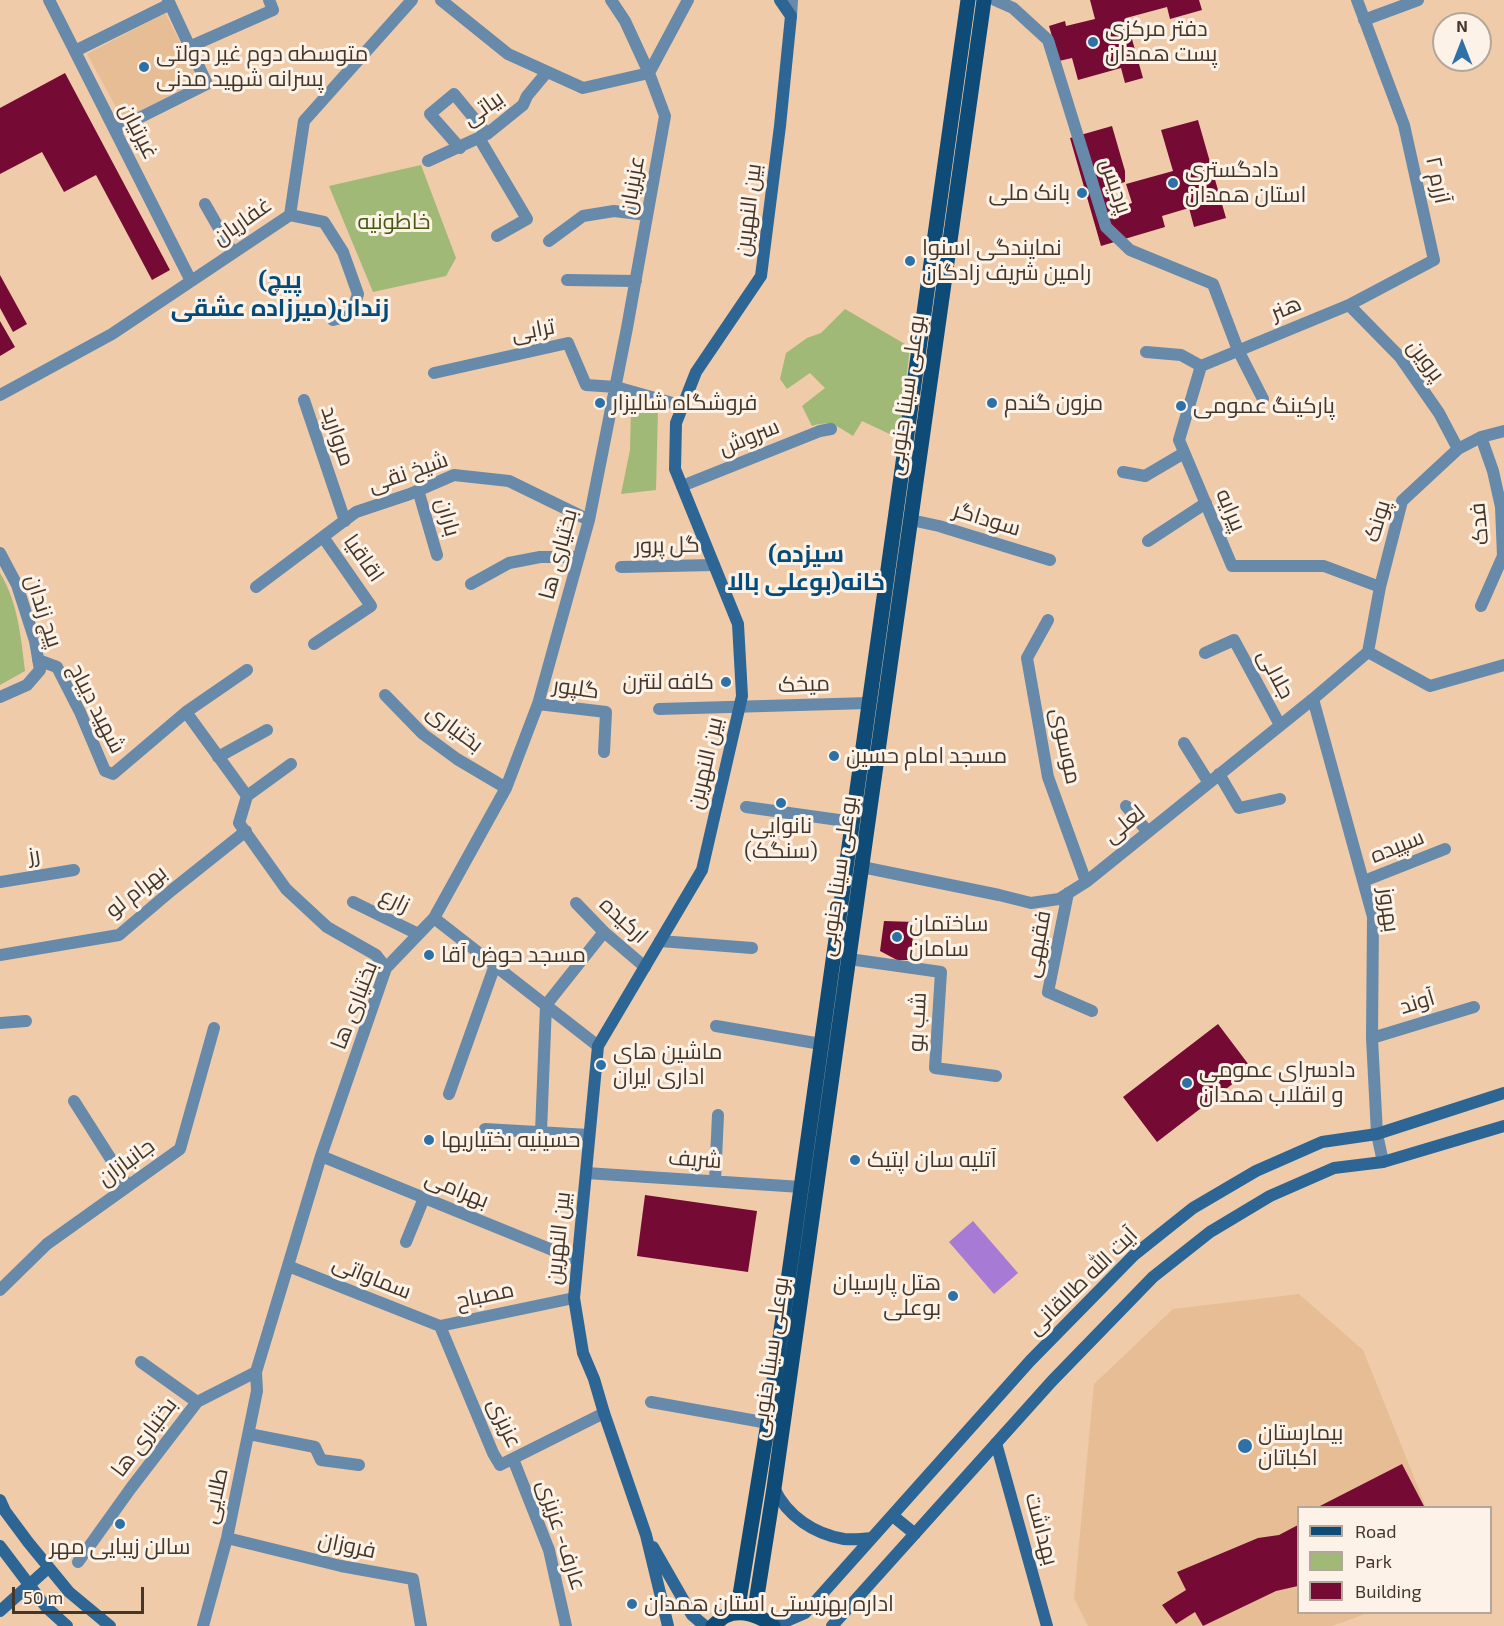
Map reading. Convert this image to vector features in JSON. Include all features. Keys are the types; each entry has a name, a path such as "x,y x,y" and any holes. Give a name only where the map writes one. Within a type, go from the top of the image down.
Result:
{"main road":[{"path":"780,0 790,16"},
{"name":"بوعلی سینا جنوبی","path":"737,1613 768,1423 968,0"},
{"name":"بوعلی سینا جنوبی","path":"754,1615 774,1488 984,0"},
{"name":"بین النهرین","path":"646,1536 583,1353 574,1298 577,1260 598,1046 702,870 742,696 738,624 675,469 676,423 696,372 761,276 780,126 790,16"},
{"name":"آیت الله طالقانی","path":"774,1626 806,1613 1030,1361 1134,1255 1193,1208 1256,1171 1322,1142 1377,1134 1504,1093"},
{"name":"آیت الله طالقانی","path":"832,1626 1052,1381 1153,1276 1210,1232 1270,1196 1334,1168 1383,1162 1504,1126"},
{"name":"بهداشت","path":"996,1443 1047,1626"},
{"path":"774,1488 779,1498 797,1519 820,1533 846,1539 872,1538"},
{"path":"0,1500 5,1511 48,1568 69,1592 110,1626"},
{"path":"892,1516 915,1534"},
{"path":"646,1536 668,1626"},
{"path":"646,1536 692,1614 705,1626"},
{"path":"0,1546 46,1607 67,1626"},
{"path":"0,1611 48,1568"},
{"path":"713,1626 725,1616 737,1613 754,1615 774,1626"}],"street":[{"name":"غیرتیان","path":"49,0 191,281"},
{"name":"غفاریان","path":"0,395 112,334 290,215 304,121 412,0"},
{"path":"441,0 508,54 583,88 649,72 688,0"},
{"name":"عزیزیان","path":"611,0 625,21 649,72 665,116 616,387"},
{"path":"790,16 792,0"},
{"name":"پردیس","path":"995,0 1013,8 1048,40 1106,227 1130,250 1213,284 1238,350 1263,399"},
{"path":"1357,0 1364,20 1418,0"},
{"path":"75,51 169,2 207,84 115,130"},
{"path":"189,47 271,5"},
{"name":"آزرم ۲","path":"1349,305 1434,260 1404,125 1364,20"},
{"name":"بیاتی","path":"428,161 483,136 523,105 527,96 547,72"},
{"path":"460,148 430,114 453,94 483,136 527,219 497,236"},
{"path":"205,204 233,253"},
{"path":"549,241 583,216 614,211 647,215"},
{"path":"290,215 324,222 343,252 358,294 351,315 333,320"},
{"path":"567,280 636,281"},
{"name":"هنر","path":"1238,350 1349,305"},
{"name":"پروین","path":"1349,305 1400,357 1439,413 1458,449"},
{"name":"ترابی","path":"434,374 568,343 586,385 616,387"},
{"path":"1146,352 1182,355 1202,366 1238,350"},
{"name":"پیرایه","path":"1202,366 1179,440 1232,566 1324,566 1380,588"},
{"path":"616,387 683,406"},
{"name":"بختیاری ها","path":"78,1562 197,1402 256,1372 321,1156 386,968 434,918 506,788 538,704 589,520 616,387"},
{"name":"مروارید","path":"304,400 345,521"},
{"name":"سروش","path":"682,486 820,431 831,429"},
{"name":"پونک","path":"1368,652 1380,588 1402,501 1458,449 1481,437 1504,431"},
{"name":"فدک","path":"1481,437 1502,507 1503,556 1481,606"},
{"path":"1123,472 1145,476 1184,453"},
{"name":"شیخ نقی","path":"255,588 356,512 454,475 509,481 589,520"},
{"name":"باران","path":"418,490 437,555"},
{"path":"1148,541 1206,503"},
{"name":"سوداگر","path":"911,520 939,526 1050,560"},
{"name":"اقاقیا","path":"314,644 371,606 323,537"},
{"name":"پیچ زندان","path":"0,553 17,585 35,641 40,670 27,685 0,697"},
{"path":"471,584 509,563 540,557 579,557"},
{"name":"گل پرور","path":"621,567 714,565"},
{"name":"موسوی","path":"1048,620 1027,658 1048,777 1086,882"},
{"name":"جلالی","path":"1205,653 1234,640 1280,725"},
{"path":"1368,652 1431,686 1504,665"},
{"name":"لعلی","path":"862,867 1031,903 1059,899 1086,882 1368,652"},
{"name":"شهید دیباج","path":"38,660 57,667 80,712 105,771 113,774 186,712"},
{"path":"247,670 186,712 247,796"},
{"name":"بختیاری","path":"385,694 423,734 457,759 506,788"},
{"name":"بهروز","path":"1313,699 1373,917 1372,1038 1377,1134 1383,1162"},
{"name":"میخک","path":"659,709 869,703"},
{"name":"گلپور","path":"538,704 606,712 604,752"},
{"path":"218,758 267,730"},
{"path":"1184,744 1209,783"},
{"path":"291,764 247,796 239,823 286,889 327,927 376,955 386,968"},
{"path":"1219,774 1239,808 1280,799"},
{"path":"1126,806 1148,832"},
{"path":"746,807 853,822"},
{"name":"بهرام لو","path":"0,955 119,935 246,831"},
{"name":"سپیده","path":"1364,881 1445,849"},
{"name":"رز","path":"0,882 74,870"},
{"name":"فقیهی","path":"1068,893 1048,992 1092,1011"},
{"name":"زارع","path":"353,902 418,934"},
{"name":"ارکیده","path":"576,903 604,932 645,967"},
{"path":"434,918 598,1046"},
{"path":"541,1132 546,1005 604,932"},
{"path":"660,941 752,948"},
{"name":"شب بو","path":"849,959 941,972 935,1068 996,1076"},
{"path":"449,1094 495,965"},
{"name":"آوند","path":"1372,1038 1474,1006"},
{"path":"0,1023 26,1021"},
{"path":"716,1026 821,1044"},
{"name":"جانبازان","path":"0,1290 47,1244 180,1149 214,1028"},
{"path":"74,1101 128,1186"},
{"path":"715,1182 718,1115"},
{"path":"485,1129 589,1135"},
{"name":"بهرامی","path":"321,1156 577,1260"},
{"name":"شریف","path":"586,1173 801,1187"},
{"path":"406,1242 424,1198"},
{"name":"سماواتی","path":"288,1266 440,1326"},
{"name":"مصباح","path":"440,1326 574,1298"},
{"name":"عزیزی","path":"440,1326 500,1465 604,1413"},
{"path":"141,1362 197,1402"},
{"name":"طلایی","path":"202,1626 227,1538 257,1391 256,1372"},
{"path":"651,1402 768,1423"},
{"path":"249,1434 315,1448 321,1460 359,1465"},
{"name":"عارف- عزیزی","path":"513,1458 549,1550 566,1626"},
{"name":"فروزان","path":"227,1538 341,1566 413,1579 421,1626"}],"shaded area":[{"name":"متوسطه دوم غیر دولتی پسرانه شهید مدنی","path":"165,13 200,80 123,120 87,54"},
{"path":"973,1221 1018,1273 994,1294 949,1242"},
{"name":"بیمارستان اکباتان","path":"1299,1294 1363,1350 1426,1506 1297,1506 1297,1614 1365,1614 1332,1626 1088,1626 1074,1598 1094,1384 1173,1309"}],"green space":[{"name":"خاطونیه","path":"421,165 456,258 446,276 373,292 329,186"},
{"path":"845,309 910,347 900,433 896,437 862,421 853,436 829,424 812,426 802,406 825,388 810,373 787,389 780,379 786,353 807,338 821,333"},
{"path":"631,410 658,410 656,490 621,494 630,450"},
{"path":"0,573 15,608 25,671 0,685"}],"building":[{"name":"دفتر مرکزی پست همدان","path":"1090,0 1199,0 1202,10 1170,19 1167,7 1126,18 1143,78 1125,83 1121,68 1078,80 1072,58 1059,61 1049,26 1065,21 1066,26 1095,19"},
{"path":"65,73 170,270 152,280 96,175 64,192 42,152 0,174 0,108"},
{"name":"دادگستری استان همدان","path":"1198,120 1226,218 1194,227 1189,208 1162,216 1165,227 1101,246 1070,138 1112,126 1125,171 1125,182 1110,186 1117,208 1132,203 1126,184 1173,171 1161,130"},
{"path":"0,275 27,324 13,332 0,308"},
{"path":"0,321 15,347 0,356"},
{"name":"ساختمان سامان","path":"884,921 915,922 910,960 897,960 880,951"},
{"name":"دادسرای عمومی و انقلاب همدان","path":"1218,1024 1252,1069 1157,1142 1123,1097"},
{"path":"645,1195 757,1211 748,1272 637,1256"},
{"path":"1402,1464 1424,1506 1320,1506"},
{"path":"1297,1526 1297,1586 1276,1591 1203,1626 1195,1612 1176,1624 1162,1605 1186,1590 1177,1572 1258,1538 1279,1535"}],"place":[{"name":"دفتر مرکزی پست همدان","path":"1093,42"},
{"name":"متوسطه دوم غیر دولتی پسرانه شهید مدنی","path":"144,67"},
{"name":"دادگستری استان همدان","path":"1173,183"},
{"name":"بانک ملی","path":"1082,193"},
{"name":"نمایندگی اسنوا رامین شریف زادگان","path":"910,261"},
{"name":"فروشگاه شالیزار","path":"600,403"},
{"name":"مزون گندم","path":"992,403"},
{"name":"پارکینگ عمومی","path":"1181,406"},
{"name":"کافه لنترن","path":"726,682"},
{"name":"مسجد امام حسین","path":"834,756"},
{"name":"نانوایی (سنگک)","path":"781,803"},
{"name":"ساختمان سامان","path":"897,937"},
{"name":"مسجد حوض آقا","path":"429,955"},
{"name":"ماشین های اداری ایران","path":"601,1065"},
{"name":"دادسرای عمومی و انقلاب همدان","path":"1187,1083"},
{"name":"حسینیه بختیاریها","path":"429,1140"},
{"name":"آتلیه سان اپتیک","path":"855,1160"},
{"name":"هتل پارسیان بوعلی","path":"953,1296"},
{"name":"بیمارستان اکباتان","path":"1245,1446"},
{"name":"سالن زیبایی مهر","path":"120,1524"},
{"name":"اداره بهزیستی استان همدان","path":"632,1604"}],"district":[{"name":"(پیچ زندان(میرزاده عشقی","path":"280,294"},
{"name":"(سیزده خانه(بوعلی بالا","path":"806,568"}]}
